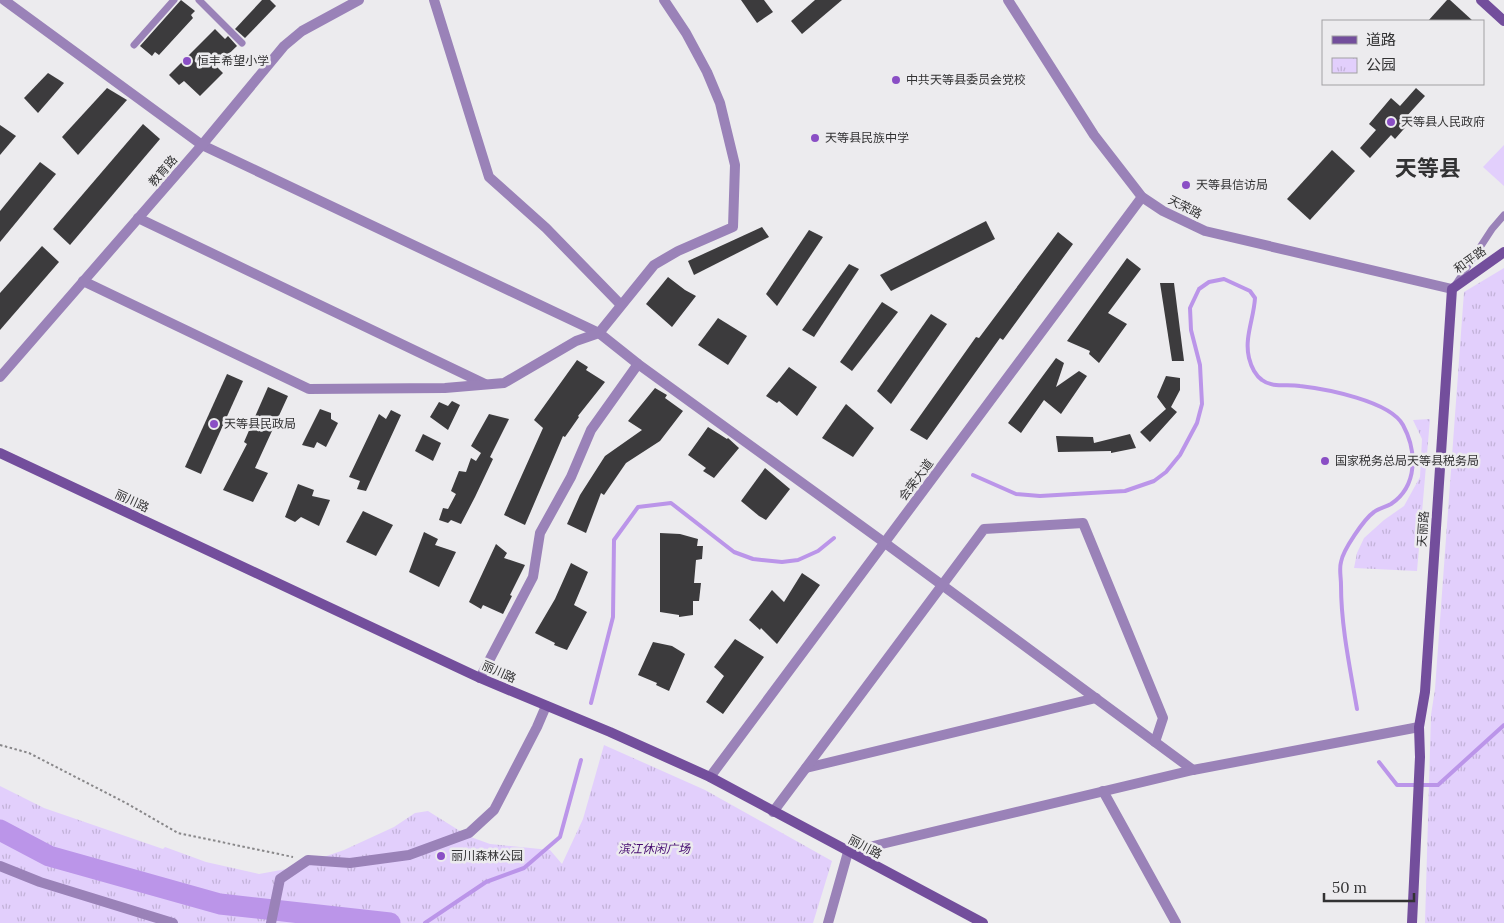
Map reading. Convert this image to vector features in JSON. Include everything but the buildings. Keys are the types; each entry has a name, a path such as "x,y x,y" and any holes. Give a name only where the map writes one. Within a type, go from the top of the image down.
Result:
{"main road":[{"path":"1481,0 1504,21"},
{"name":"和平路","path":"1452,289 1504,252"},
{"name":"天丽路","path":"1412,923 1418,805 1419,727 1426,683 1452,289"},
{"name":"丽川路","path":"0,453 480,678 610,732 710,777 983,923"}],"street":[{"path":"4,0 202,145 598,333 1193,770"},
{"name":"教育路","path":"0,377 202,145 284,46 302,30 359,0"},
{"path":"434,0 488,177 546,228 622,305"},
{"path":"83,281 309,389 444,388 504,383 576,341 598,333 654,265 678,251 733,227 734,165 720,103 707,72 686,33 664,0"},
{"name":"天荣路","path":"1008,0 1094,135 1142,197 1163,211 1205,231 1452,289"},
{"name":"会荣大道","path":"710,777 1142,197"},
{"path":"138,218 486,384"},
{"path":"480,678 533,577 540,533 571,477 591,430 638,364"},
{"path":"773,812 984,529 1083,523 1163,718 1155,742"},
{"path":"806,768 1096,698"},
{"path":"271,923 280,878 308,860 350,862 408,855 469,833 494,810 546,706"},
{"path":"828,923 848,852 1193,770 1419,727"},
{"path":"1103,791 1176,923"},
{"path":"0,866 40,882 173,923"}],"lane":[{"path":"134,44 174,0"},
{"path":"199,0 242,43"},
{"path":"1452,289 1492,229 1504,215"}],"path":[{"path":"0,745 29,752 126,803 178,833 308,860"}],"green space":[{"path":"1504,145 1504,186 1483,167"},
{"path":"1504,268 1504,923 1425,923 1431,715 1435,689 1464,292"},
{"path":"1430,419 1417,571 1354,568 1357,553 1364,538 1384,520 1404,506 1420,477 1422,439 1413,420"},
{"name":"丽川森林公园","path":"604,745 705,790 832,861 813,923 0,923 0,786 44,808 163,849 165,847 206,862 259,874 292,868 344,850 394,827 415,813 428,811 468,836 490,844 550,850 562,864 583,819"}],"waterway":[{"path":"973,475 1016,494 1040,496 1125,491 1154,481 1166,472 1180,455 1197,423 1202,404 1200,365 1191,330 1190,308 1199,289 1209,282 1224,279 1250,291 1255,298 1248,336 1248,350 1252,367 1260,378 1270,384 1325,390 1372,403 1396,417 1403,425 1411,446 1412,468 1406,488 1400,497 1391,504 1376,511 1365,521 1350,543 1340,565 1344,631 1357,709"},
{"path":"591,703 613,617 614,540 638,507 671,503 734,552 753,559 782,562 798,560 818,551 834,538"},
{"path":"1379,762 1397,785 1438,785 1504,725"},
{"path":"425,923 486,882 524,868 560,837 581,760"},
{"path":"0,830 49,856 220,904 390,923"}],"place":[{"name":"恒丰希望小学","path":"187,61"},
{"name":"中共天等县委员会党校","path":"896,80"},
{"name":"天等县人民政府","path":"1391,122"},
{"name":"天等县民族中学","path":"815,138"},
{"name":"天等县信访局","path":"1186,185"},
{"name":"天等县民政局","path":"214,424"},
{"name":"国家税务总局天等县税务局","path":"1325,461"},
{"name":"丽川森林公园","path":"441,856"}],"district":[{"name":"天等县","path":"1428,168"}],"park label":[{"name":"滨江休闲广场","path":"654,849"}]}
